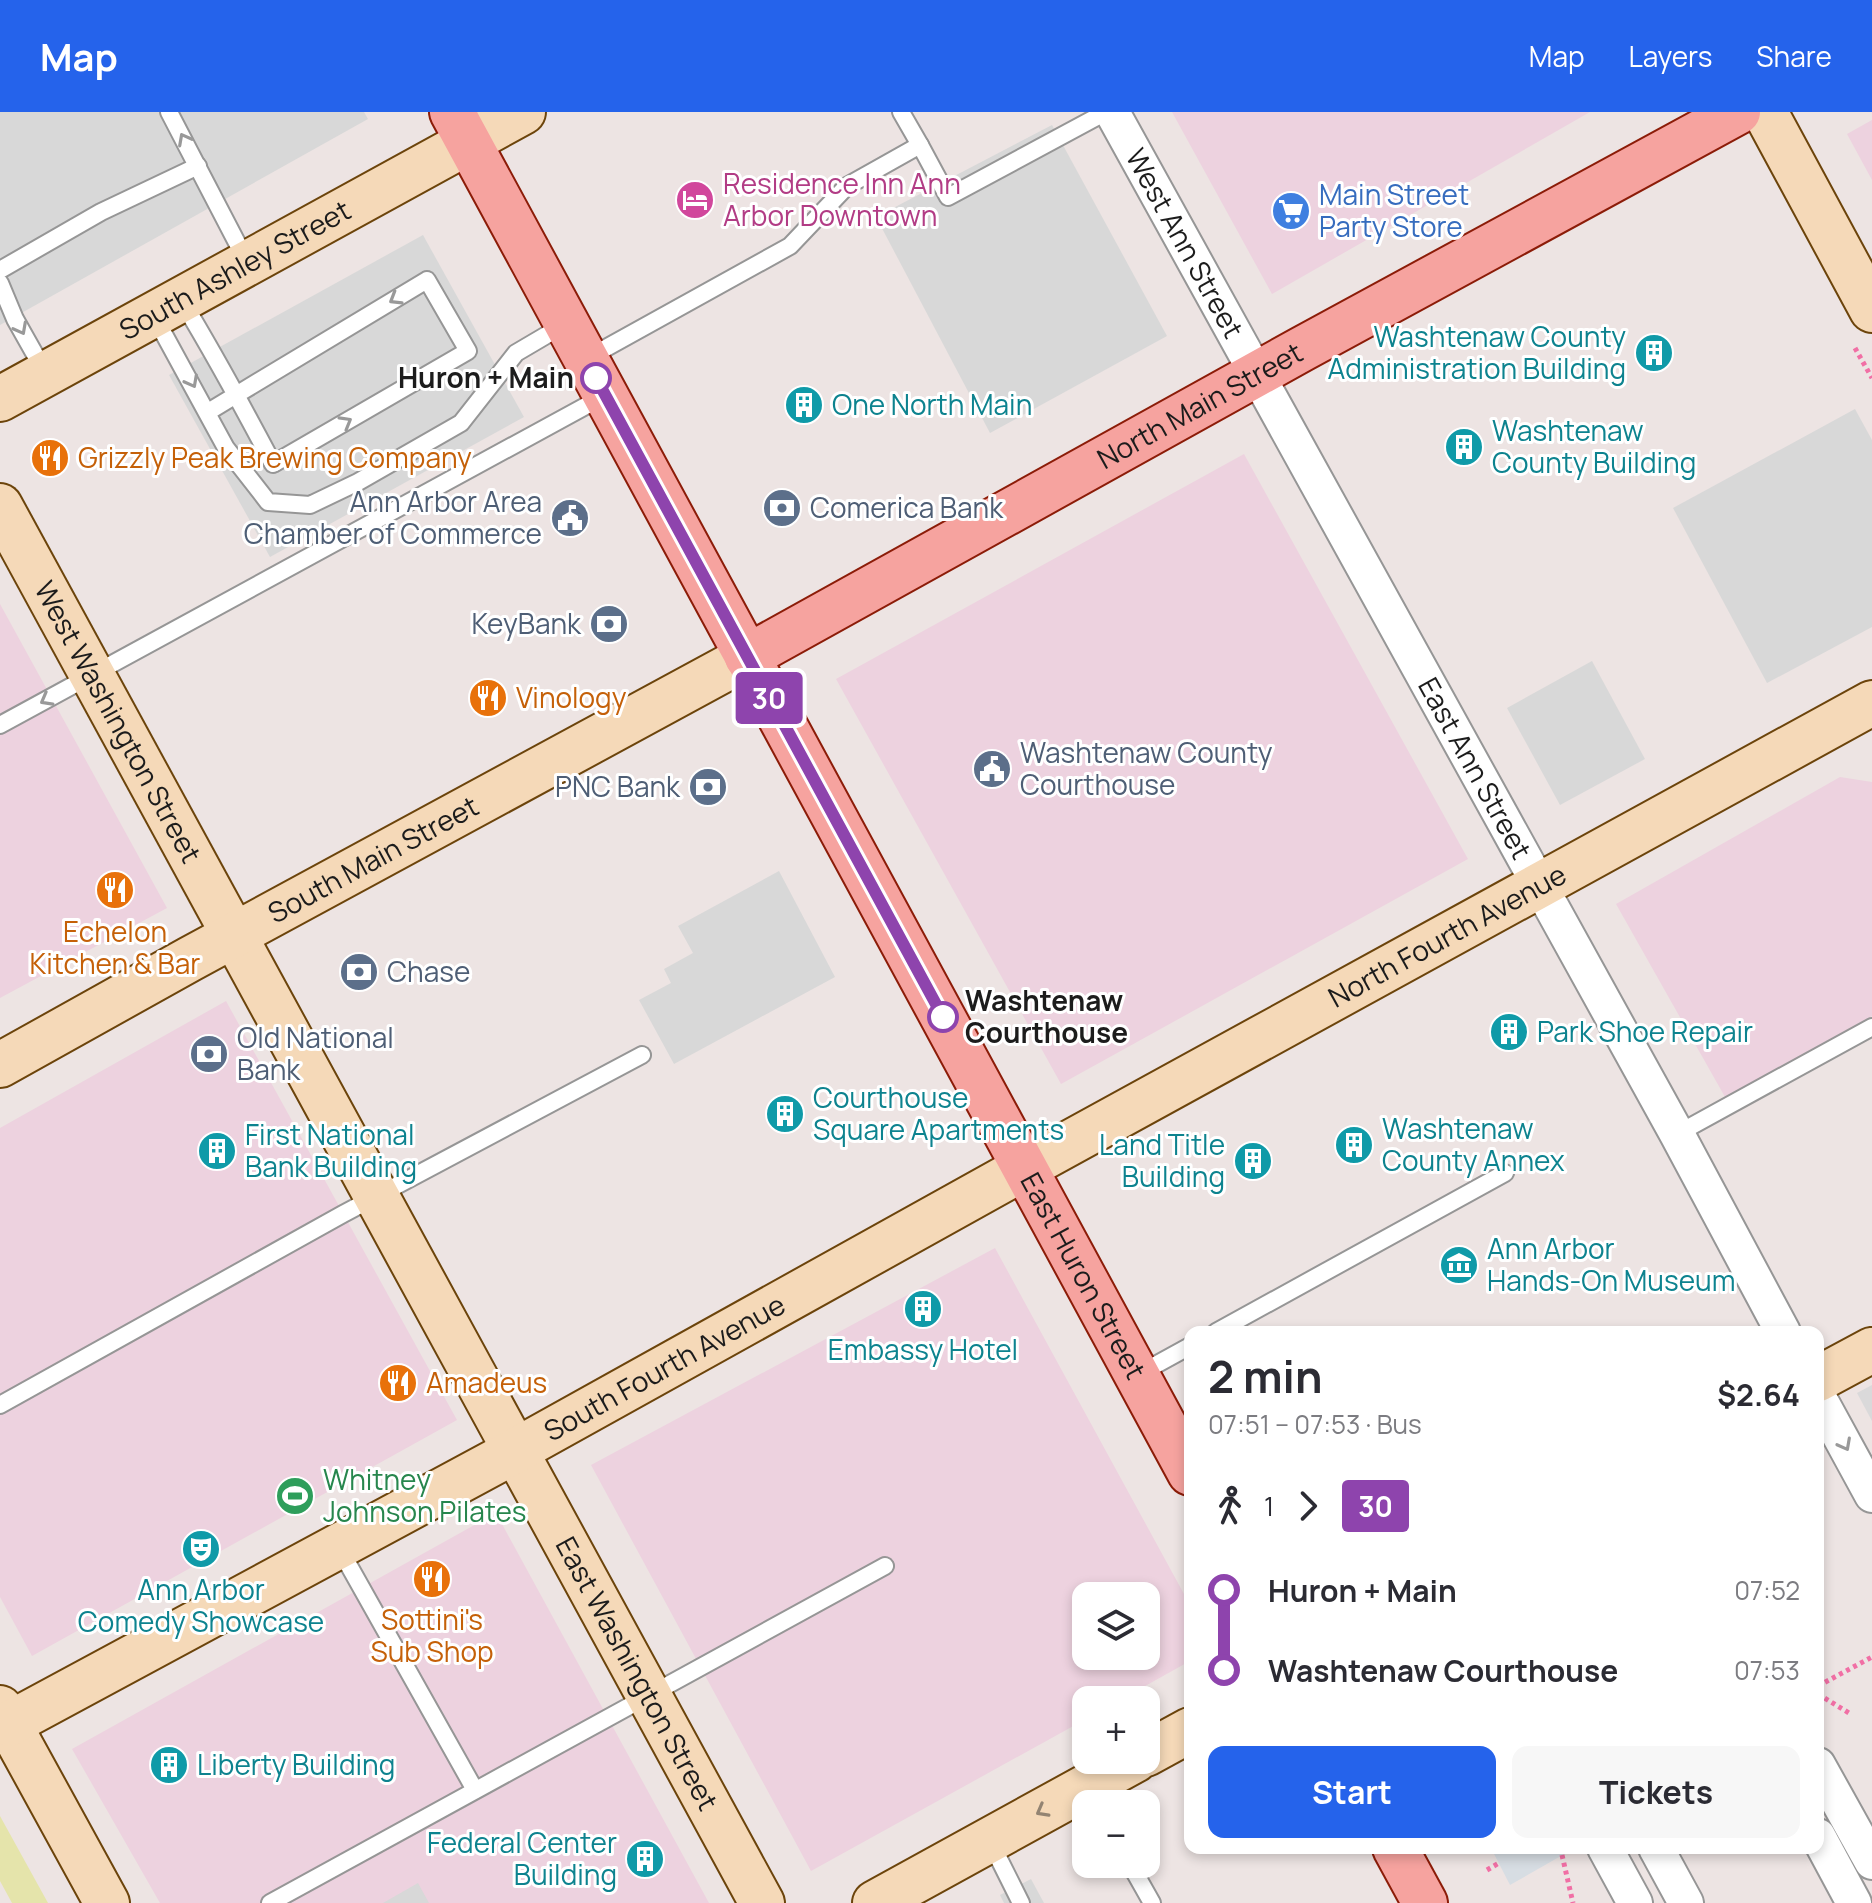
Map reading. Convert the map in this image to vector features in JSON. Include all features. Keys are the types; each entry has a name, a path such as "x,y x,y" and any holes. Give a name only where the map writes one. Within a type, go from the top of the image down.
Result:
{"main road":[{"name":"North Main Street","path":"747,657 1258,373 1738,112"},
{"name":"East Huron Street","path":"461,127 1184,1462"},
{"path":"1398,1854 1425,1903"}],"street":[{"name":"South Ashley Street","path":"0,399 248,263 461,127 523,112"},
{"name":"West Ann Street","path":"1109,112 1258,373"},
{"path":"1765,112 1872,310"},
{"name":"East Ann Street","path":"1258,373 1780,1326"},
{"name":"West Washington Street","path":"0,506 235,937"},
{"name":"South Main Street","path":"0,1065 747,657"},
{"name":"North Fourth Avenue","path":"1024,1168 1872,703"},
{"name":"East Washington Street","path":"235,937 762,1903"},
{"name":"South Fourth Avenue","path":"4,1716 338,1546 515,1451 1024,1168"},
{"path":"1824,1376 1872,1350"},
{"path":"1824,1407 1872,1495"},
{"path":"4,1716 107,1903"},
{"path":"1160,1746 1184,1733"},
{"path":"1098,1790 1118,1774"},
{"path":"1824,1776 1872,1862"},
{"path":"875,1903 990,1840 1072,1804"},
{"path":"1824,1847 1854,1903"},
{"path":"1608,1854 1635,1903"},
{"path":"1659,1854 1686,1903"}],"lane":[{"path":"169,112 248,263"},
{"path":"901,112 948,197 1109,112"},
{"path":"0,725 92,675 586,359 790,246 847,186 920,145"},
{"path":"0,270 101,212 198,166"},
{"path":"167,307 236,395 273,464 468,351 427,280 236,395 208,412"},
{"path":"0,283 15,319 46,374"},
{"path":"167,307 208,412 226,448 268,502 310,505 358,482 461,423 516,353 586,359"},
{"path":"1677,1134 1872,1027"},
{"path":"0,1405 377,1196 642,1055"},
{"path":"1227,1326 1505,1173"},
{"path":"1137,1375 1184,1349"},
{"path":"338,1546 475,1790"},
{"path":"270,1903 885,1566"},
{"path":"990,1840 1021,1903"},
{"path":"1138,1878 1152,1903"}],"path":[{"path":"1824,1683 1872,1657"},
{"path":"1824,1698 1849,1713"},
{"path":"1562,1855 1573,1903"},
{"path":"1487,1870 1499,1863"}],"shaded area":[{"path":"0,112 364,112 368,119 0,325"},
{"path":"1172,112 1590,112 1272,294"},
{"path":"1872,120 1872,180 1847,134"},
{"path":"1052,125 1167,336 990,433 876,217"},
{"path":"423,235 524,417 270,557 169,375"},
{"path":"1855,409 1872,440 1872,627 1767,683 1673,508"},
{"path":"1244,454 1468,859 1061,1084 836,679"},
{"path":"0,604 167,908 0,998"},
{"path":"1592,661 1645,759 1560,805 1507,708"},
{"path":"1840,777 1872,782 1872,1016 1725,1097 1616,904"},
{"path":"779,871 835,977 674,1064 639,1000 671,983 664,969 693,953 678,926"},
{"path":"226,1001 457,1420 32,1656 0,1597 0,1128"},
{"path":"995,1248 1184,1594 1184,1664 1145,1686 1072,1686 1072,1727 811,1871 591,1465"},
{"path":"1872,1385 1872,1421 1857,1393"},
{"path":"496,1513 709,1903 160,1903 72,1749"},
{"path":"0,1816 48,1903 12,1903 0,1881"},
{"path":"1494,1854 1564,1854 1510,1885"},
{"path":"1031,1879 1044,1903 1004,1903 1000,1895"},
{"path":"418,1883 429,1903 383,1903"}],"bus line":[{"name":"30","path":"596,378 943,1017"}],"place":[{"name":"Residence Inn Ann Arbor Downtown","path":"695,200"},
{"name":"Main Street Party Store","path":"1291,211"},
{"name":"Washtenaw County Administration Building","path":"1654,353"},
{"name":"Huron + Main","path":"596,378"},
{"name":"One North Main","path":"804,405"},
{"name":"Washtenaw County Building","path":"1464,447"},
{"name":"Grizzly Peak Brewing Company","path":"50,458"},
{"name":"Comerica Bank","path":"782,508"},
{"name":"Ann Arbor Area Chamber of Commerce","path":"570,518"},
{"name":"KeyBank","path":"609,624"},
{"name":"Vinology","path":"488,698"},
{"name":"Washtenaw County Courthouse","path":"992,769"},
{"name":"PNC Bank","path":"708,787"},
{"name":"Echelon Kitchen & Bar","path":"115,890"},
{"name":"Chase","path":"359,972"},
{"name":"Washtenaw Courthouse","path":"943,1017"},
{"name":"Park Shoe Repair","path":"1509,1032"},
{"name":"Old National Bank","path":"209,1054"},
{"name":"Courthouse Square Apartments","path":"785,1114"},
{"name":"Washtenaw County Annex","path":"1354,1145"},
{"name":"First National Bank Building","path":"217,1151"},
{"name":"Land Title Building","path":"1253,1161"},
{"name":"Ann Arbor Hands-On Museum","path":"1459,1265"},
{"name":"Embassy Hotel","path":"923,1309"},
{"name":"Amadeus","path":"398,1383"},
{"name":"Whitney Johnson Pilates","path":"295,1496"},
{"name":"Ann Arbor Comedy Showcase","path":"201,1549"},
{"name":"Sottini's Sub Shop","path":"432,1579"},
{"name":"Liberty Building","path":"169,1765"},
{"name":"Federal Center Building","path":"645,1859"}]}
